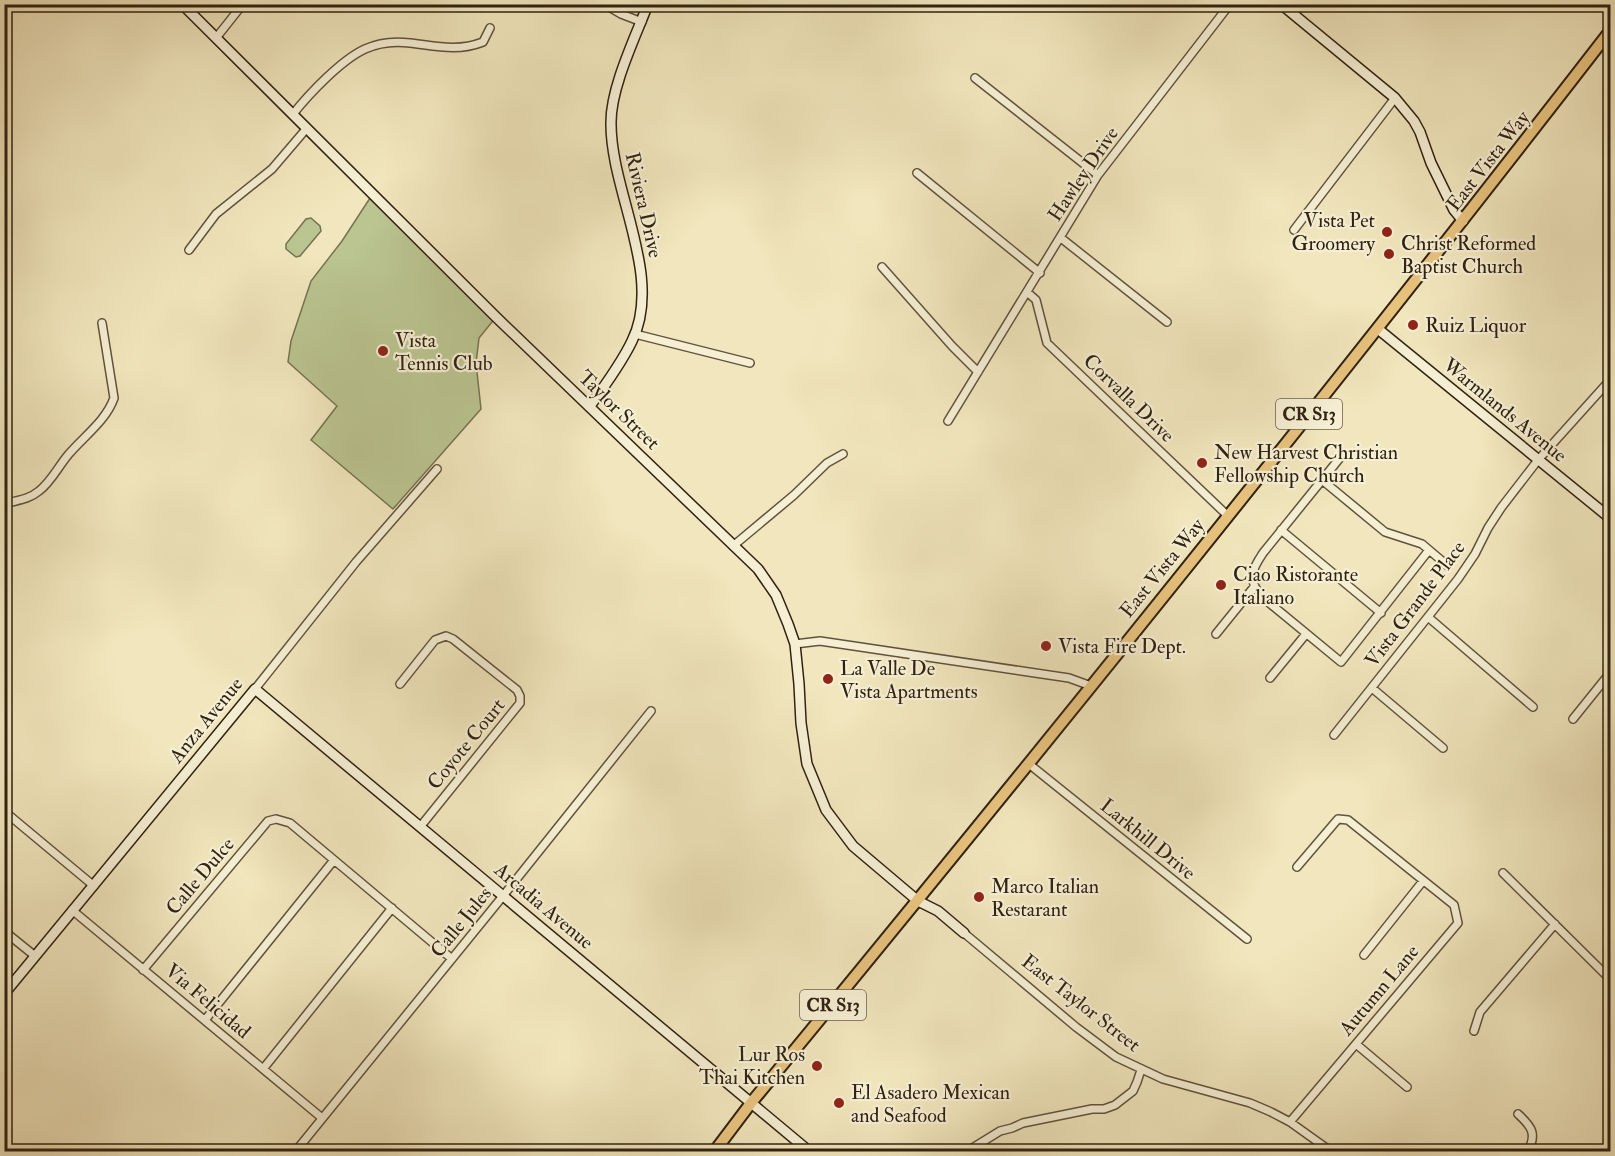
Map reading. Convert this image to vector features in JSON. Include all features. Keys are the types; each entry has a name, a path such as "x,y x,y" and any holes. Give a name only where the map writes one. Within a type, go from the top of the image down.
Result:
{"main road":[{"name":"East Vista Way","path":"714,1152 751,1103 1029,765 1378,329 1611,32"}],"street":[{"name":"Taylor Street","path":"182,4 481,302 758,569 772,589 795,644 801,723 807,764 826,810 854,846 918,901"},
{"path":"216,38 243,4"},
{"path":"604,4 642,22"},
{"name":"Riviera Drive","path":"590,406 624,354 635,334 640,317 643,290 641,267 614,158 611,120 616,87 648,4"},
{"name":"Hawley Drive","path":"948,420 1098,175 1230,4"},
{"path":"1281,4 1395,98 1406,110 1417,126 1431,163 1454,210 1463,221"},
{"path":"293,114 332,73 363,49 380,44 407,42 445,48 470,47 483,42 490,28"},
{"path":"975,78 1098,175"},
{"path":"1294,230 1395,98"},
{"path":"189,250 216,214 272,169 306,128"},
{"path":"917,173 1040,273"},
{"path":"1061,238 1167,322"},
{"path":"882,267 978,372"},
{"name":"Corvalla Drive","path":"1027,292 1036,300 1047,343 1228,516"},
{"path":"4,504 25,500 38,492 110,409 114,398 102,323"},
{"name":"Warmlands Avenue","path":"1378,329 1611,518"},
{"path":"635,334 750,363"},
{"name":"Vista Grande Place","path":"1334,735 1475,554 1501,508 1538,460 1611,380"},
{"path":"733,546 794,495 827,463 843,454"},
{"path":"1339,459 1253,567 1254,587 1262,597 1341,662 1429,550"},
{"name":"Anza Avenue","path":"4,994 255,689 356,562 437,469"},
{"path":"1322,480 1385,532 1422,544 1448,566"},
{"path":"1281,530 1381,613"},
{"path":"1216,634 1254,587"},
{"path":"1428,617 1533,707"},
{"path":"1270,678 1306,634"},
{"name":"Coyote Court","path":"400,684 435,640 446,636 508,682 520,696 520,703 420,827"},
{"path":"795,644 820,641 1069,678 1091,686"},
{"path":"1573,719 1611,673"},
{"path":"1371,688 1443,748"},
{"name":"Arcadia Avenue","path":"255,689 810,1152"},
{"name":"Calle Jules","path":"295,1152 651,711"},
{"name":"Larkhill Drive","path":"1029,765 1247,939"},
{"path":"4,811 94,886"},
{"name":"Calle Dulce","path":"143,970 268,821 276,819 290,823 334,860"},
{"name":"Autumn Lane","path":"1290,1122 1458,923 1454,905 1348,820 1338,819 1297,867"},
{"path":"205,1020 334,860 452,958"},
{"path":"1503,873 1611,979"},
{"name":"Autumn Lane","path":"1364,955 1423,881"},
{"name":"East Taylor Street","path":"918,901 938,911 1116,1058 1163,1079 1250,1103 1271,1112 1290,1122 1332,1152"},
{"path":"263,1069 392,908"},
{"name":"Via Felicidad","path":"72,910 322,1118"},
{"path":"1474,1031 1480,1012 1555,924"},
{"path":"4,931 35,956"},
{"path":"1356,1044 1407,1087"},
{"path":"966,1152 1000,1131 1023,1123 1115,1105 1133,1090 1141,1070"},
{"path":"1518,1114 1532,1129 1533,1138 1527,1152"}],"green space":[{"name":"Vista Tennis Club","path":"372,195 496,317 479,338 476,363 481,409 393,509 311,440 337,406 288,362 291,341 311,281 342,241"},
{"path":"311,218 320,226 321,231 300,256 296,257 286,249 286,244 306,219"}],"place":[{"name":"Vista Pet Groomery","path":"1387,232"},
{"name":"Christ Reformed Baptist Church","path":"1389,254"},
{"name":"Ruiz Liquor","path":"1413,325"},
{"name":"Vista Tennis Club","path":"383,351"},
{"name":"New Harvest Christian Fellowship Church","path":"1202,463"},
{"name":"Ciao Ristorante Italiano","path":"1221,585"},
{"name":"Vista Fire Dept.","path":"1046,646"},
{"name":"La Valle De Vista Apartments","path":"828,679"},
{"name":"Marco Italian Restarant","path":"979,897"},
{"name":"Lur Ros Thai Kitchen","path":"817,1066"},
{"name":"El Asadero Mexican and Seafood","path":"839,1103"}]}
